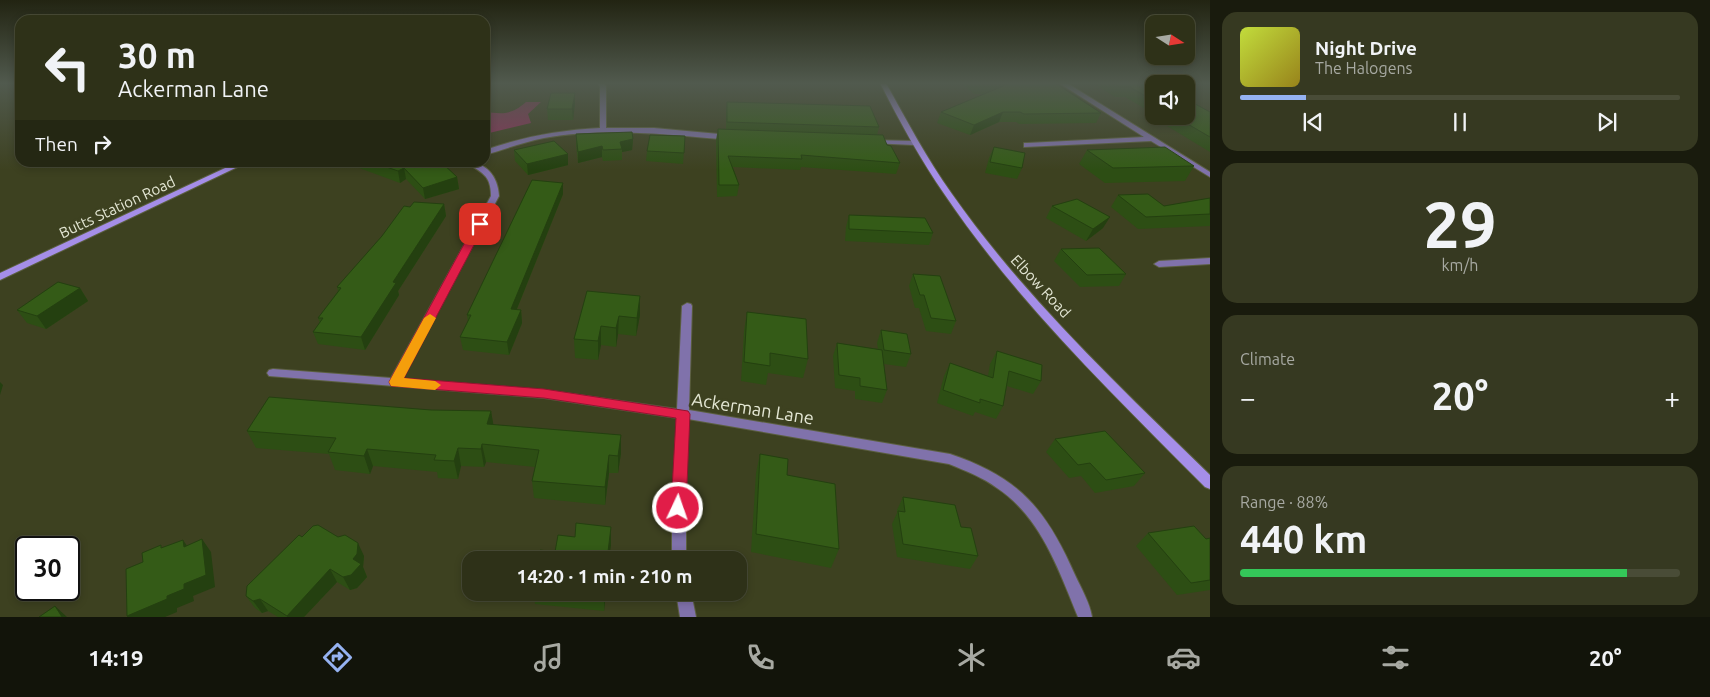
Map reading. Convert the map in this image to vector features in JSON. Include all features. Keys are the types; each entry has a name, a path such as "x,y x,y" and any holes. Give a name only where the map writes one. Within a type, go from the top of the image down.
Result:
{"street":[{"path":"602,112 602,130"},
{"name":"Elbow Road","path":"898,112 914,143 989,251 1117,389 1210,483"},
{"path":"1108,112 1210,175"},
{"path":"490,152 533,139 602,130 644,130 735,137"},
{"path":"1027,145 1152,139"},
{"path":"864,142 914,143"},
{"name":"Butts Station Road","path":"0,277 235,167"},
{"path":"395,382 495,196 496,186 492,178 480,167"},
{"path":"1159,264 1210,261"},
{"path":"680,551 678,508 687,306"},
{"name":"Ackerman Lane","path":"273,373 544,394 683,414 919,453 977,468 1001,481 1024,501 1044,526 1085,616"},
{"path":"685,601 688,617"}],"shaded area":[{"path":"490,112 530,112 528,114 531,123 490,133"}],"building":[{"path":"727,112 872,112 879,127 727,122"},
{"path":"941,112 1099,112 1101,113 1024,114 1020,112 1003,112 974,125"},
{"path":"1195,112 1210,112 1210,137 1189,125 1195,125"},
{"path":"718,129 883,135 887,145 891,146 900,163 801,155 802,159 728,156 739,185 719,185"},
{"path":"632,132 633,139 620,142 622,149 603,150 602,146 578,152 576,134"},
{"path":"650,135 685,136 684,153 647,151"},
{"path":"554,141 568,154 527,164 514,150"},
{"path":"994,147 1025,153 1022,168 990,162"},
{"path":"1165,147 1194,166 1113,168 1087,150"},
{"path":"386,167 446,167 457,177 423,188 404,168 398,171"},
{"path":"532,180 563,183 511,309 521,310 507,342 460,337 471,315 467,315"},
{"path":"1148,194 1164,206 1210,198 1210,214 1146,217 1118,195"},
{"path":"1077,199 1110,217 1093,229 1052,206"},
{"path":"414,202 444,204 393,282 396,283 361,337 313,332 323,318 318,318 341,288 337,287 382,236 404,206 410,207"},
{"path":"849,215 925,218 933,233 849,229"},
{"path":"1099,248 1126,274 1087,275 1061,249"},
{"path":"913,274 940,276 956,321 931,318 924,295 920,295"},
{"path":"58,282 80,288 37,316 17,310"},
{"path":"587,291 640,296 637,318 619,316 616,328 601,326 598,341 574,339"},
{"path":"747,312 806,319 808,359 770,353 770,366 744,362"},
{"path":"881,330 907,334 911,354 884,350"},
{"path":"837,343 882,350 887,390 860,386 860,378 839,375"},
{"path":"997,351 1042,365 1041,381 1009,371 1003,406 980,399 980,403 943,390 950,363 993,378"},
{"path":"269,397 431,410 491,411 487,424 621,435 618,456 609,455 605,487 532,481 539,450 482,444 481,449 458,448 454,461 434,460 436,455 367,449 364,456 328,452 336,438 247,431"},
{"path":"1105,431 1145,473 1106,480 1090,463 1078,465 1055,439"},
{"path":"760,454 788,459 787,475 835,484 839,549 756,534"},
{"path":"903,497 955,505 961,527 971,528 978,556 903,544 898,511 905,512"},
{"path":"576,523 611,527 608,551 555,551 558,535 575,537"},
{"path":"318,525 338,537 345,535 358,543 357,554 353,559 361,564 351,575 343,577 330,569 287,616 260,599 253,601 246,596 247,586 299,535 302,537 313,526"},
{"path":"1194,526 1206,539 1210,538 1210,580 1191,583 1148,533"},
{"path":"202,539 206,575 184,584 184,589 167,596 167,599 127,616 126,569 143,562 142,553 161,545 161,548 183,540 184,547"},
{"path":"55,606 62,617 39,617"}],"slow traffic":[{"path":"430,318 395,382 435,385"}],"route":[{"path":"480,224 395,382 544,394 683,414 678,508"}]}
